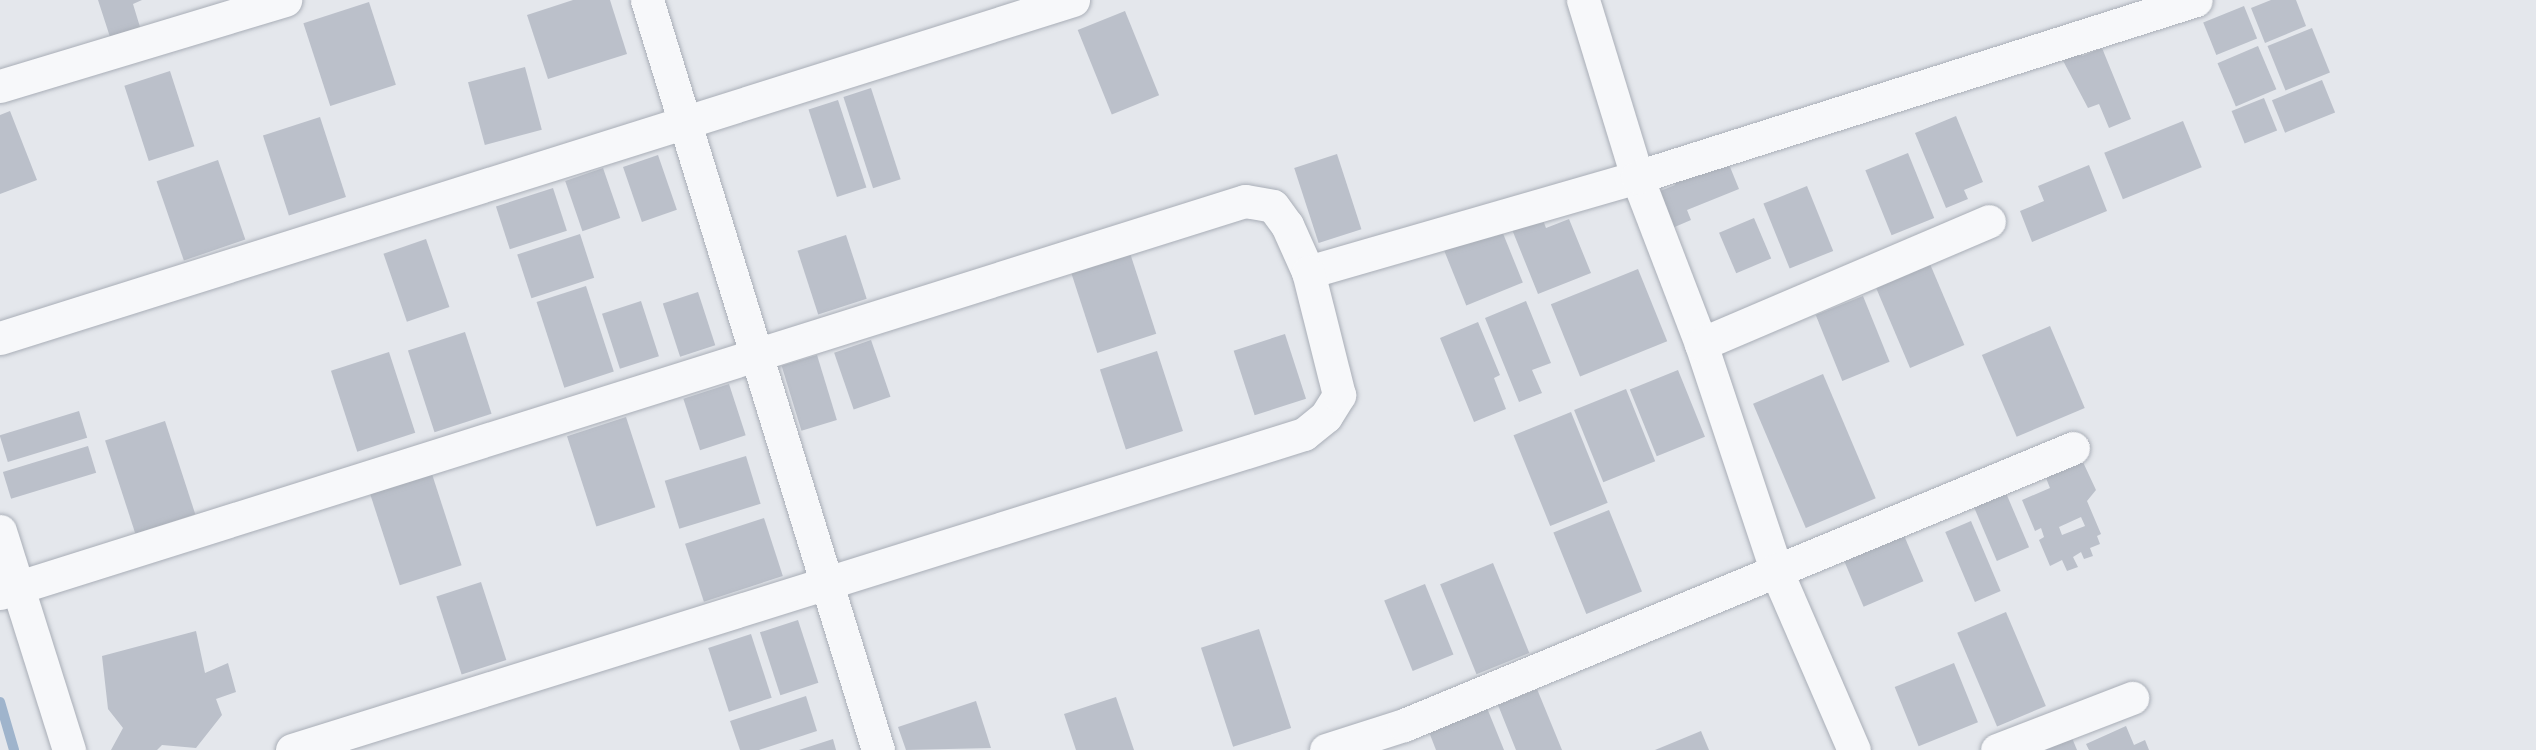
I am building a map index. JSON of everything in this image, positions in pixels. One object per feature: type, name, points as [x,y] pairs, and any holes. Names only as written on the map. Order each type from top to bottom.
[{"type":"street","points":[[0,86],[285,0]]},
{"type":"street","points":[[647,0],[878,750]]},
{"type":"street","points":[[0,338],[684,120],[1073,0]]},
{"type":"street","points":[[1583,0],[1637,177],[1701,344],[1776,570],[1854,750]]},
{"type":"street","points":[[1308,272],[1637,177],[2196,0]]},
{"type":"street","points":[[8,591],[756,353],[1245,201],[1273,206],[1287,225],[1308,272],[1339,395],[1326,416],[1304,434],[827,587],[292,750]]},
{"type":"street","points":[[1701,344],[1989,221]]},
{"type":"street","points":[[1326,750],[1404,725],[2073,448]]},
{"type":"street","points":[[0,531],[8,591],[69,750]]},
{"type":"street","points":[[1997,750],[2132,698]]},
{"type":"building","points":[[98,0],[142,0],[133,4],[140,27],[110,37]]},
{"type":"building","points":[[573,0],[610,0],[627,54],[548,79],[527,15]]},
{"type":"building","points":[[2271,0],[2296,0],[2306,26],[2265,43],[2251,8]]},
{"type":"building","points":[[369,2],[396,85],[330,106],[303,23]]},
{"type":"building","points":[[2244,6],[2257,38],[2216,55],[2203,22]]},
{"type":"building","points":[[1125,11],[1159,95],[1112,114],[1078,30]]},
{"type":"building","points":[[2312,28],[2330,73],[2285,90],[2267,46]]},
{"type":"building","points":[[2258,46],[2276,89],[2236,106],[2217,63]]},
{"type":"building","points":[[2078,48],[2082,56],[2102,48],[2131,119],[2109,128],[2099,104],[2088,108],[2060,55]]},
{"type":"building","points":[[525,67],[542,130],[485,145],[468,82]]},
{"type":"building","points":[[170,71],[194,146],[149,161],[124,86]]},
{"type":"building","points":[[2322,80],[2335,112],[2285,133],[2272,100]]},
{"type":"building","points":[[871,88],[901,179],[873,188],[843,97]]},
{"type":"building","points":[[2264,98],[2277,130],[2245,144],[2232,111]]},
{"type":"building","points":[[838,100],[866,187],[837,197],[809,110]]},
{"type":"building","points":[[10,111],[37,180],[0,194],[0,115]]},
{"type":"building","points":[[1956,116],[1983,182],[1964,190],[1968,199],[1946,208],[1915,133]]},
{"type":"building","points":[[320,117],[346,197],[289,215],[263,136]]},
{"type":"building","points":[[2183,121],[2202,167],[2123,199],[2104,153]]},
{"type":"building","points":[[1908,153],[1934,218],[1892,235],[1865,170]]},
{"type":"building","points":[[1337,154],[1361,229],[1319,243],[1294,168]]},
{"type":"building","points":[[658,155],[677,210],[642,222],[623,167]]},
{"type":"building","points":[[1726,157],[1739,189],[1687,210],[1691,220],[1663,232],[1648,196],[1675,185],[1673,179]]},
{"type":"building","points":[[218,160],[245,239],[184,261],[157,181]]},
{"type":"building","points":[[2089,165],[2107,211],[2032,242],[2020,211],[2044,201],[2038,186]]},
{"type":"building","points":[[603,168],[620,218],[582,231],[565,181]]},
{"type":"building","points":[[1807,186],[1833,251],[1790,269],[1763,204]]},
{"type":"building","points":[[553,188],[567,231],[510,249],[496,207]]},
{"type":"building","points":[[1541,215],[1546,228],[1569,219],[1591,273],[1538,294],[1511,227]]},
{"type":"building","points":[[1754,218],[1771,259],[1736,273],[1719,233]]},
{"type":"building","points":[[1500,226],[1523,283],[1466,305],[1443,249]]},
{"type":"building","points":[[580,234],[594,278],[531,298],[517,254]]},
{"type":"building","points":[[846,235],[867,299],[818,314],[797,251]]},
{"type":"building","points":[[426,239],[449,307],[407,322],[383,254]]},
{"type":"building","points":[[1130,253],[1156,334],[1097,353],[1071,272]]},
{"type":"building","points":[[1930,264],[1964,345],[1910,368],[1876,287]]},
{"type":"building","points":[[1638,269],[1667,341],[1580,377],[1551,304]]},
{"type":"building","points":[[586,286],[614,372],[564,388],[537,302]]},
{"type":"building","points":[[698,292],[715,345],[680,357],[663,303]]},
{"type":"building","points":[[1863,296],[1890,362],[1842,381],[1816,315]]},
{"type":"building","points":[[641,301],[659,356],[620,369],[602,314]]},
{"type":"building","points":[[1526,301],[1551,363],[1532,370],[1542,393],[1519,402],[1485,318]]},
{"type":"building","points":[[1478,322],[1500,375],[1494,378],[1506,409],[1474,422],[1440,338]]},
{"type":"building","points":[[2050,326],[2085,408],[2017,437],[1982,355]]},
{"type":"building","points":[[465,332],[492,414],[435,432],[408,351]]},
{"type":"building","points":[[1285,334],[1306,399],[1255,415],[1234,351]]},
{"type":"building","points":[[871,340],[891,397],[854,409],[834,353]]},
{"type":"building","points":[[1157,351],[1183,431],[1126,449],[1100,370]]},
{"type":"building","points":[[389,352],[415,433],[357,452],[331,371]]},
{"type":"building","points":[[817,355],[837,420],[801,431],[782,366]]},
{"type":"building","points":[[1678,370],[1705,437],[1657,456],[1630,389]]},
{"type":"building","points":[[1823,374],[1876,498],[1806,528],[1753,404]]},
{"type":"building","points":[[729,384],[746,435],[700,450],[683,399]]},
{"type":"building","points":[[1626,389],[1655,461],[1603,482],[1574,410]]},
{"type":"building","points":[[79,411],[87,438],[8,462],[0,435]]},
{"type":"building","points":[[1571,412],[1608,503],[1550,526],[1514,435]]},
{"type":"building","points":[[626,417],[655,507],[596,527],[567,436]]},
{"type":"building","points":[[165,421],[195,514],[135,534],[105,440]]},
{"type":"building","points":[[88,446],[96,473],[11,499],[3,472]]},
{"type":"building","points":[[746,456],[761,504],[679,529],[665,481]]},
{"type":"building","points":[[2082,460],[2096,490],[2087,501],[2101,534],[2097,536],[2100,544],[2090,548],[2093,556],[2084,559],[2081,552],[2073,557],[2078,567],[2067,571],[2062,560],[2050,566],[2039,540],[2044,537],[2041,528],[2035,531],[2022,500],[2050,488],[2046,478],[2059,472],[2053,461]],"holes":[[[2081,517],[2085,526],[2062,535],[2059,527]]]},
{"type":"building","points":[[431,471],[462,565],[400,585],[369,491]]},
{"type":"building","points":[[2006,493],[2029,547],[1997,561],[1974,507]]},
{"type":"building","points":[[1609,510],[1642,592],[1586,614],[1553,532]]},
{"type":"building","points":[[764,518],[783,576],[704,602],[685,544]]},
{"type":"building","points":[[1971,521],[2001,591],[1975,602],[1945,532]]},
{"type":"building","points":[[1900,526],[1923,581],[1864,607],[1840,551]]},
{"type":"building","points":[[1493,563],[1529,653],[1476,674],[1440,584]]},
{"type":"building","points":[[481,582],[506,660],[462,675],[436,597]]},
{"type":"building","points":[[1425,584],[1453,654],[1413,671],[1384,600]]},
{"type":"building","points":[[2006,612],[2046,706],[1997,727],[1957,633]]},
{"type":"building","points":[[798,620],[818,683],[780,695],[760,632]]},
{"type":"building","points":[[1259,629],[1291,728],[1233,747],[1201,648]]},
{"type":"building","points":[[196,631],[205,673],[228,663],[236,692],[216,699],[222,715],[196,748],[162,745],[157,750],[111,750],[123,728],[108,709],[102,656]]},
{"type":"building","points":[[751,634],[772,698],[729,712],[708,648]]},
{"type":"building","points":[[1954,663],[1978,722],[1919,746],[1895,687]]},
{"type":"building","points":[[1537,689],[1562,750],[1516,750],[1498,705]]},
{"type":"building","points":[[806,696],[817,731],[759,750],[740,750],[730,721]]},
{"type":"building","points":[[1116,697],[1134,750],[1076,750],[1064,714]]},
{"type":"building","points":[[976,701],[991,748],[906,750],[898,727]]},
{"type":"building","points":[[1487,708],[1504,750],[1436,750],[1429,732]]},
{"type":"building","points":[[2126,726],[2134,745],[2145,740],[2149,750],[2089,750],[2086,744]]},
{"type":"building","points":[[1701,731],[1709,750],[1655,750]]},
{"type":"building","points":[[2072,738],[2077,750],[2044,750]]},
{"type":"building","points":[[833,739],[836,750],[799,750]]},
{"type":"waterway","points":[[0,702],[14,750]]}]
